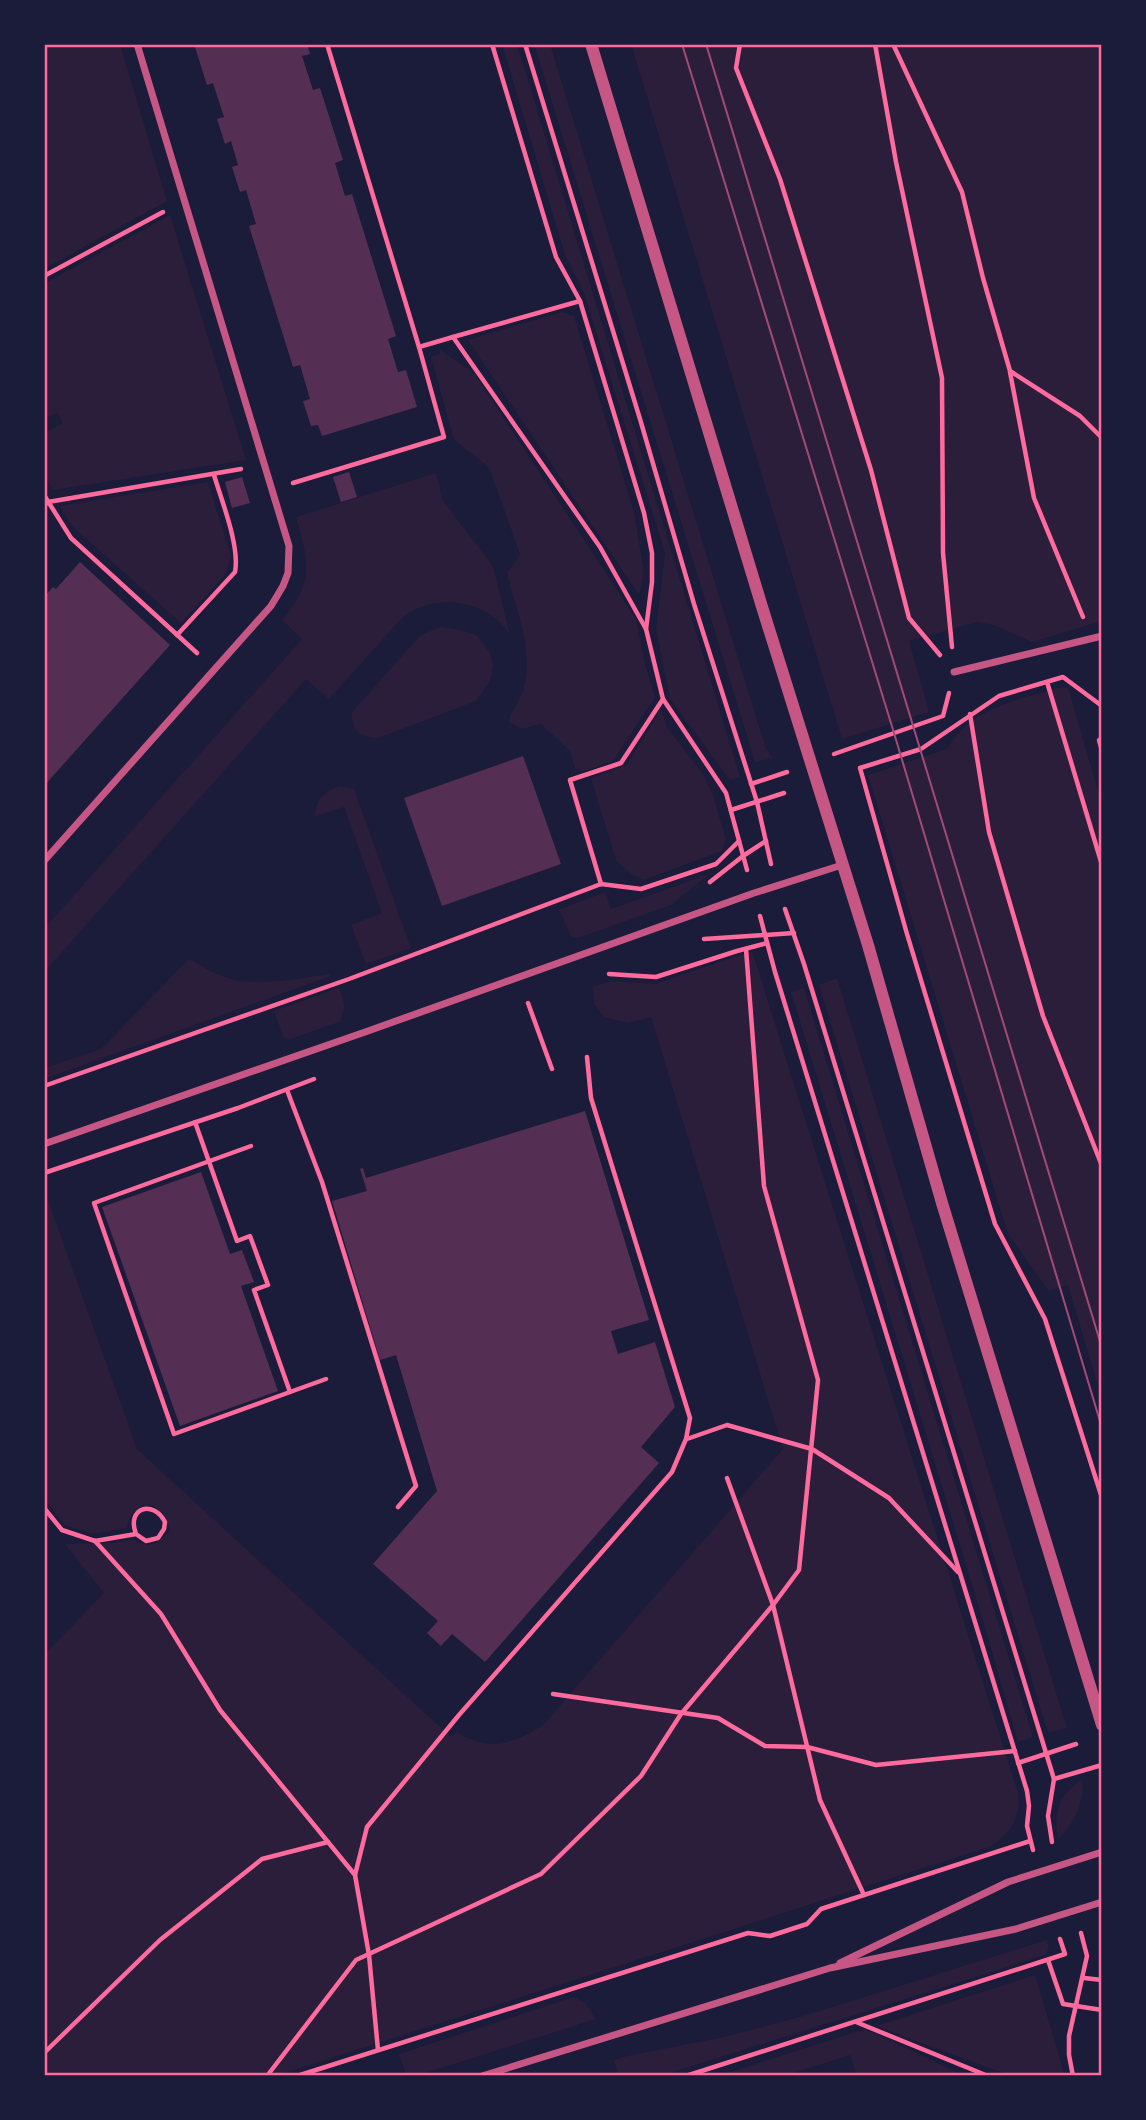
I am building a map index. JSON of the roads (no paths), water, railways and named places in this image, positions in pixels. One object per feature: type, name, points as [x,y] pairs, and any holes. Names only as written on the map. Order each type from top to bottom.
[{"type":"street","points":[[44,861],[271,607],[288,573],[289,546],[137,44]]},
{"type":"street","points":[[592,44],[1102,1725]]},
{"type":"street","points":[[954,672],[1102,636]]},
{"type":"street","points":[[44,1144],[754,893],[842,865]]},
{"type":"street","points":[[830,1968],[1008,1882],[1102,1852]]},
{"type":"street","points":[[482,2076],[830,1968],[1016,1929],[1102,1902]]},
{"type":"tram line","points":[[682,44],[894,733],[1102,1428]]},
{"type":"tram line","points":[[706,44],[1102,1348]]}]
